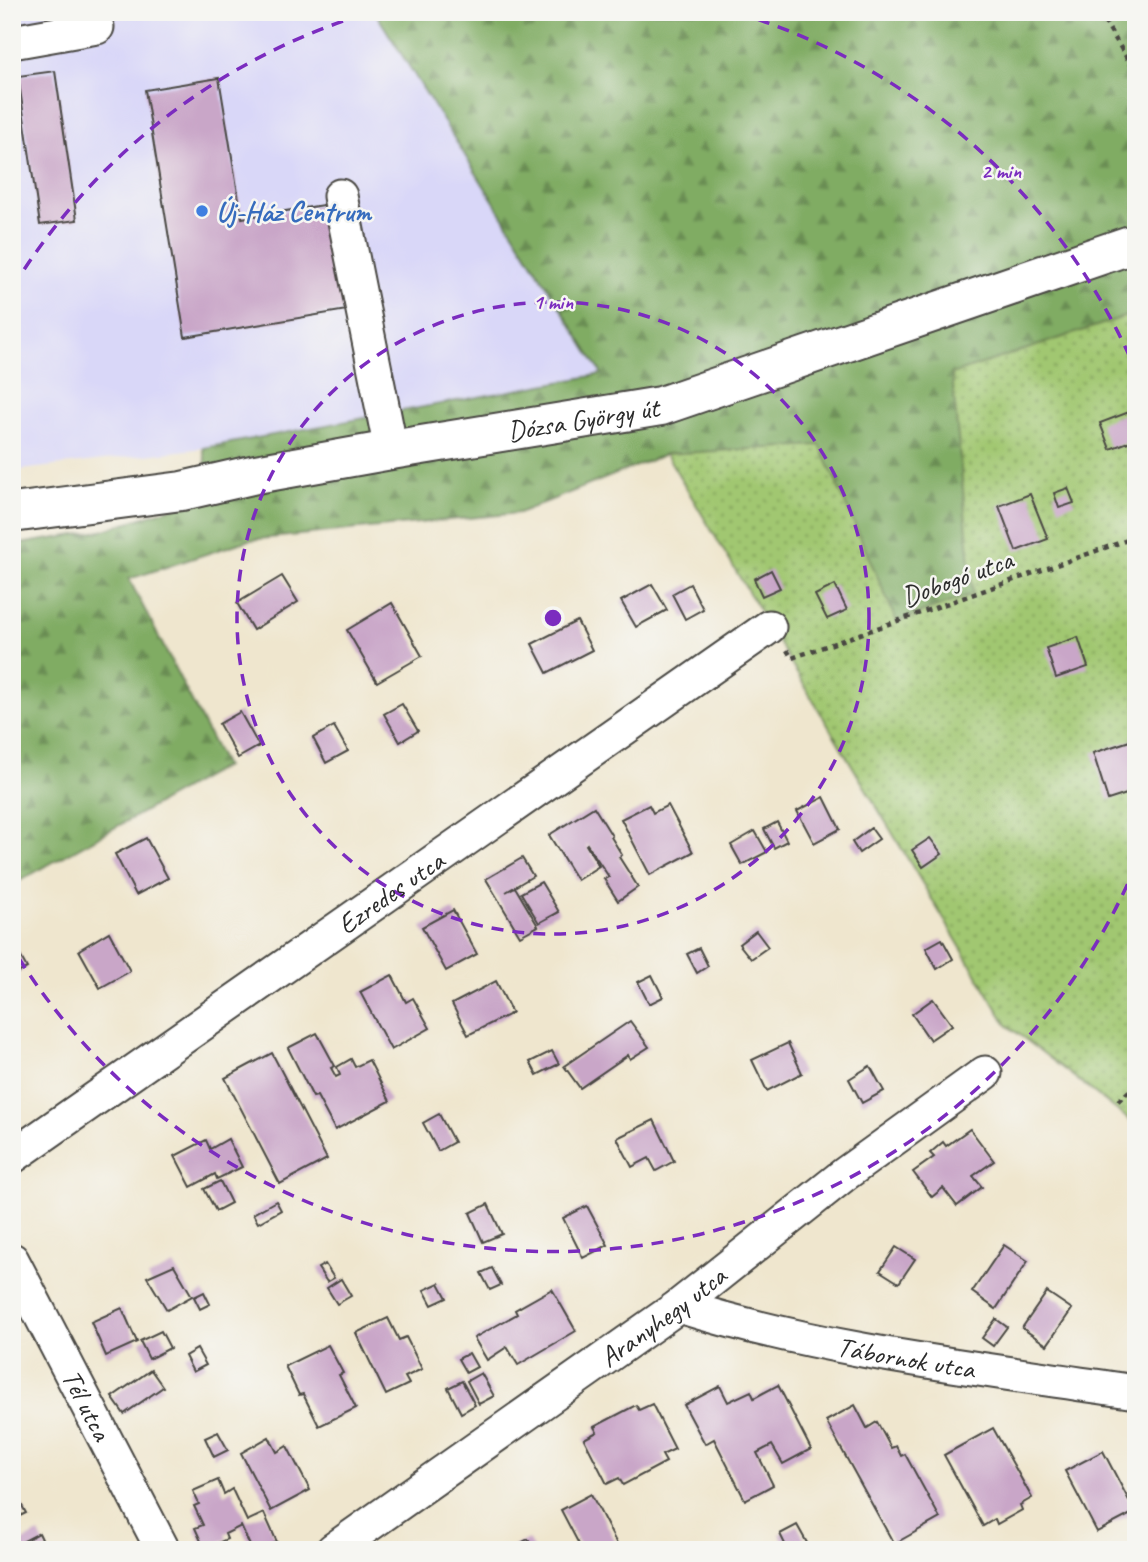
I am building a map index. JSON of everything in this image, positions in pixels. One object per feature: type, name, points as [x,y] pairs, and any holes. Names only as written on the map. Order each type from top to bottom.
[{"type":"main road","name":"Dózsa György út","points":[[12,513],[182,491],[256,474],[391,450],[661,406],[1136,243]]},
{"type":"street","points":[[12,41],[97,26]]},
{"type":"street","points":[[340,196],[391,450]]},
{"type":"street","name":"Ezredes utca","points":[[12,1157],[769,627]]},
{"type":"street","name":"Aranyhegy utca","points":[[334,1550],[679,1306],[845,1174],[985,1073]]},
{"type":"street","name":"Tél utca","points":[[12,1260],[163,1550]]},
{"type":"street","name":"Tábornok utca","points":[[679,1306],[722,1320],[872,1352],[1136,1392]]},
{"type":"path","points":[[1099,12],[1136,73]]},
{"type":"path","name":"Dobogó utca","points":[[792,657],[1136,537]]},
{"type":"path","points":[[1118,1101],[1136,1085]]},
{"type":"shaded area","points":[[12,12],[375,12],[602,374],[204,448],[12,471]]},
{"type":"green space","points":[[375,12],[1136,12],[1136,313],[952,374],[973,594],[897,622],[819,445],[666,454],[519,513],[249,540],[129,579],[225,766],[12,885],[12,545],[101,531],[212,495],[203,448],[602,374]]},
{"type":"green space","points":[[1136,313],[1136,1125],[1007,1025],[666,454],[820,445],[897,622],[973,594],[952,374]]},
{"type":"building","points":[[15,54],[18,71],[12,72],[12,55]]},
{"type":"building","points":[[55,71],[77,220],[40,225],[18,76]]},
{"type":"building","name":"Új-Ház Centrum","points":[[219,78],[242,218],[330,204],[347,310],[185,337],[145,90]]},
{"type":"building","points":[[1129,412],[1136,439],[1110,449],[1100,423]]},
{"type":"building","points":[[1068,488],[1074,503],[1059,508],[1054,493]]},
{"type":"building","points":[[1030,494],[1048,539],[1016,551],[999,506]]},
{"type":"building","points":[[771,570],[780,588],[762,596],[754,579]]},
{"type":"building","points":[[282,576],[298,602],[253,630],[237,603]]},
{"type":"building","points":[[652,584],[667,610],[636,627],[621,601]]},
{"type":"building","points":[[690,584],[703,609],[685,619],[672,594]]},
{"type":"building","points":[[835,585],[847,610],[827,619],[815,595]]},
{"type":"building","points":[[392,603],[422,656],[377,682],[347,630]]},
{"type":"building","points":[[577,621],[592,650],[547,673],[532,644]]},
{"type":"building","points":[[1078,637],[1088,667],[1056,678],[1046,648]]},
{"type":"building","points":[[402,704],[418,731],[400,742],[384,714]]},
{"type":"building","points":[[240,712],[259,746],[238,758],[219,724]]},
{"type":"building","points":[[334,726],[348,751],[326,763],[313,738]]},
{"type":"building","points":[[1136,739],[1136,791],[1108,800],[1093,753]]},
{"type":"building","points":[[824,797],[840,829],[814,843],[797,811]]},
{"type":"building","points":[[649,805],[653,813],[668,805],[693,852],[650,875],[621,819]]},
{"type":"building","points":[[594,807],[622,855],[619,857],[638,887],[618,901],[604,879],[609,877],[587,844],[599,866],[577,880],[549,835]]},
{"type":"building","points":[[777,822],[787,841],[774,848],[764,829]]},
{"type":"building","points":[[871,828],[879,839],[859,853],[852,842]]},
{"type":"building","points":[[755,831],[767,852],[742,865],[731,845]]},
{"type":"building","points":[[146,838],[168,878],[136,895],[115,854]]},
{"type":"building","points":[[930,838],[942,854],[923,867],[912,850]]},
{"type":"building","points":[[522,858],[533,876],[506,892],[515,887],[538,926],[520,936],[486,879]]},
{"type":"building","points":[[541,882],[559,912],[539,923],[521,893]]},
{"type":"building","points":[[453,910],[477,954],[446,971],[422,927]]},
{"type":"building","points":[[756,931],[768,947],[751,959],[739,944]]},
{"type":"building","points":[[109,932],[130,971],[100,988],[79,950]]},
{"type":"building","points":[[942,939],[953,959],[937,969],[926,948]]},
{"type":"building","points":[[12,941],[27,968],[12,976]]},
{"type":"building","points":[[699,948],[708,966],[697,973],[687,954]]},
{"type":"building","points":[[392,975],[406,1002],[413,998],[430,1028],[391,1050],[360,992]]},
{"type":"building","points":[[652,975],[663,997],[649,1004],[638,982]]},
{"type":"building","points":[[496,981],[512,1013],[468,1035],[452,1004]]},
{"type":"building","points":[[933,999],[952,1025],[930,1040],[912,1014]]},
{"type":"building","points":[[630,1021],[649,1047],[630,1059],[628,1055],[580,1088],[564,1066]]},
{"type":"building","points":[[317,1033],[335,1066],[331,1068],[336,1077],[340,1075],[337,1067],[351,1059],[355,1067],[369,1060],[390,1101],[335,1130],[317,1096],[313,1097],[288,1048]]},
{"type":"building","points":[[788,1043],[802,1073],[767,1091],[752,1060]]},
{"type":"building","points":[[552,1051],[559,1064],[537,1075],[530,1062]]},
{"type":"building","points":[[272,1053],[327,1159],[280,1184],[225,1078]]},
{"type":"building","points":[[870,1066],[884,1091],[862,1103],[849,1079]]},
{"type":"building","points":[[439,1114],[454,1142],[438,1151],[423,1123]]},
{"type":"building","points":[[654,1120],[674,1161],[656,1171],[649,1158],[632,1167],[617,1138]]},
{"type":"building","points":[[970,1129],[994,1161],[973,1176],[982,1187],[957,1206],[943,1188],[932,1197],[913,1172],[934,1157],[930,1153],[943,1142],[946,1146]]},
{"type":"building","points":[[228,1139],[242,1167],[217,1179],[215,1174],[191,1187],[175,1156],[206,1140],[210,1149]]},
{"type":"building","points":[[220,1181],[231,1203],[216,1211],[204,1189]]},
{"type":"building","points":[[276,1201],[281,1210],[258,1223],[253,1214]]},
{"type":"building","points":[[488,1204],[502,1234],[483,1242],[470,1213]]},
{"type":"building","points":[[587,1206],[608,1245],[583,1258],[563,1218]]},
{"type":"building","points":[[1004,1245],[1028,1261],[996,1309],[972,1292]]},
{"type":"building","points":[[896,1247],[915,1259],[899,1283],[880,1271]]},
{"type":"building","points":[[325,1264],[334,1278],[327,1282],[318,1268]]},
{"type":"building","points":[[174,1265],[192,1296],[167,1310],[147,1277]]},
{"type":"building","points":[[492,1268],[501,1285],[490,1290],[481,1273]]},
{"type":"building","points":[[341,1279],[351,1296],[337,1304],[327,1288]]},
{"type":"building","points":[[439,1283],[447,1298],[432,1305],[424,1290]]},
{"type":"building","points":[[552,1289],[576,1331],[518,1365],[507,1347],[487,1360],[474,1338],[517,1314],[515,1310]]},
{"type":"building","points":[[204,1292],[210,1304],[200,1309],[194,1297]]},
{"type":"building","points":[[1047,1292],[1072,1309],[1047,1345],[1022,1328]]},
{"type":"building","points":[[122,1308],[137,1342],[106,1356],[91,1322]]},
{"type":"building","points":[[388,1318],[399,1340],[406,1337],[422,1369],[405,1377],[409,1384],[386,1395],[356,1333]]},
{"type":"building","points":[[996,1319],[1007,1327],[993,1346],[982,1338]]},
{"type":"building","points":[[161,1331],[170,1348],[149,1359],[140,1341]]},
{"type":"building","points":[[328,1345],[343,1373],[339,1375],[356,1408],[319,1426],[303,1394],[299,1395],[285,1366]]},
{"type":"building","points":[[197,1349],[206,1365],[193,1372],[185,1356]]},
{"type":"building","points":[[469,1353],[477,1367],[466,1373],[458,1359]]},
{"type":"building","points":[[151,1370],[163,1387],[124,1414],[112,1397]]},
{"type":"building","points":[[481,1373],[494,1396],[479,1404],[467,1381]]},
{"type":"building","points":[[462,1381],[475,1405],[461,1413],[448,1388]]},
{"type":"building","points":[[778,1385],[811,1449],[783,1464],[772,1445],[757,1453],[773,1485],[745,1500],[714,1439],[705,1444],[684,1405],[720,1386],[728,1402],[751,1391],[754,1398]]},
{"type":"building","points":[[652,1404],[675,1449],[662,1455],[666,1462],[623,1485],[619,1478],[607,1484],[584,1439],[597,1432],[594,1427],[636,1405],[639,1410]]},
{"type":"building","points":[[855,1405],[867,1428],[877,1422],[891,1448],[896,1446],[901,1456],[905,1454],[940,1518],[894,1544],[826,1421]]},
{"type":"building","points":[[993,1428],[1032,1498],[1020,1505],[1022,1510],[997,1524],[995,1519],[983,1526],[944,1455]]},
{"type":"building","points":[[218,1432],[228,1450],[214,1457],[205,1438]]},
{"type":"building","points":[[269,1437],[277,1452],[287,1446],[310,1490],[271,1511],[241,1453]]},
{"type":"building","points":[[1103,1451],[1135,1512],[1097,1532],[1065,1471]]},
{"type":"building","points":[[218,1480],[224,1494],[232,1489],[247,1521],[264,1513],[277,1542],[260,1550],[252,1550],[241,1526],[225,1534],[227,1539],[218,1543],[219,1545],[205,1550],[195,1528],[203,1525],[194,1506],[199,1504],[193,1491]]},
{"type":"building","points":[[12,1487],[26,1513],[12,1520]]},
{"type":"building","points":[[591,1494],[620,1550],[582,1550],[561,1510]]},
{"type":"building","points":[[797,1525],[811,1550],[775,1550],[785,1544],[780,1534]]},
{"type":"building","points":[[39,1533],[47,1550],[12,1550],[12,1547]]},
{"type":"building","points":[[528,1539],[534,1550],[508,1550]]},
{"type":"place","name":"Új-Ház Centrum","points":[[202,211]]}]
